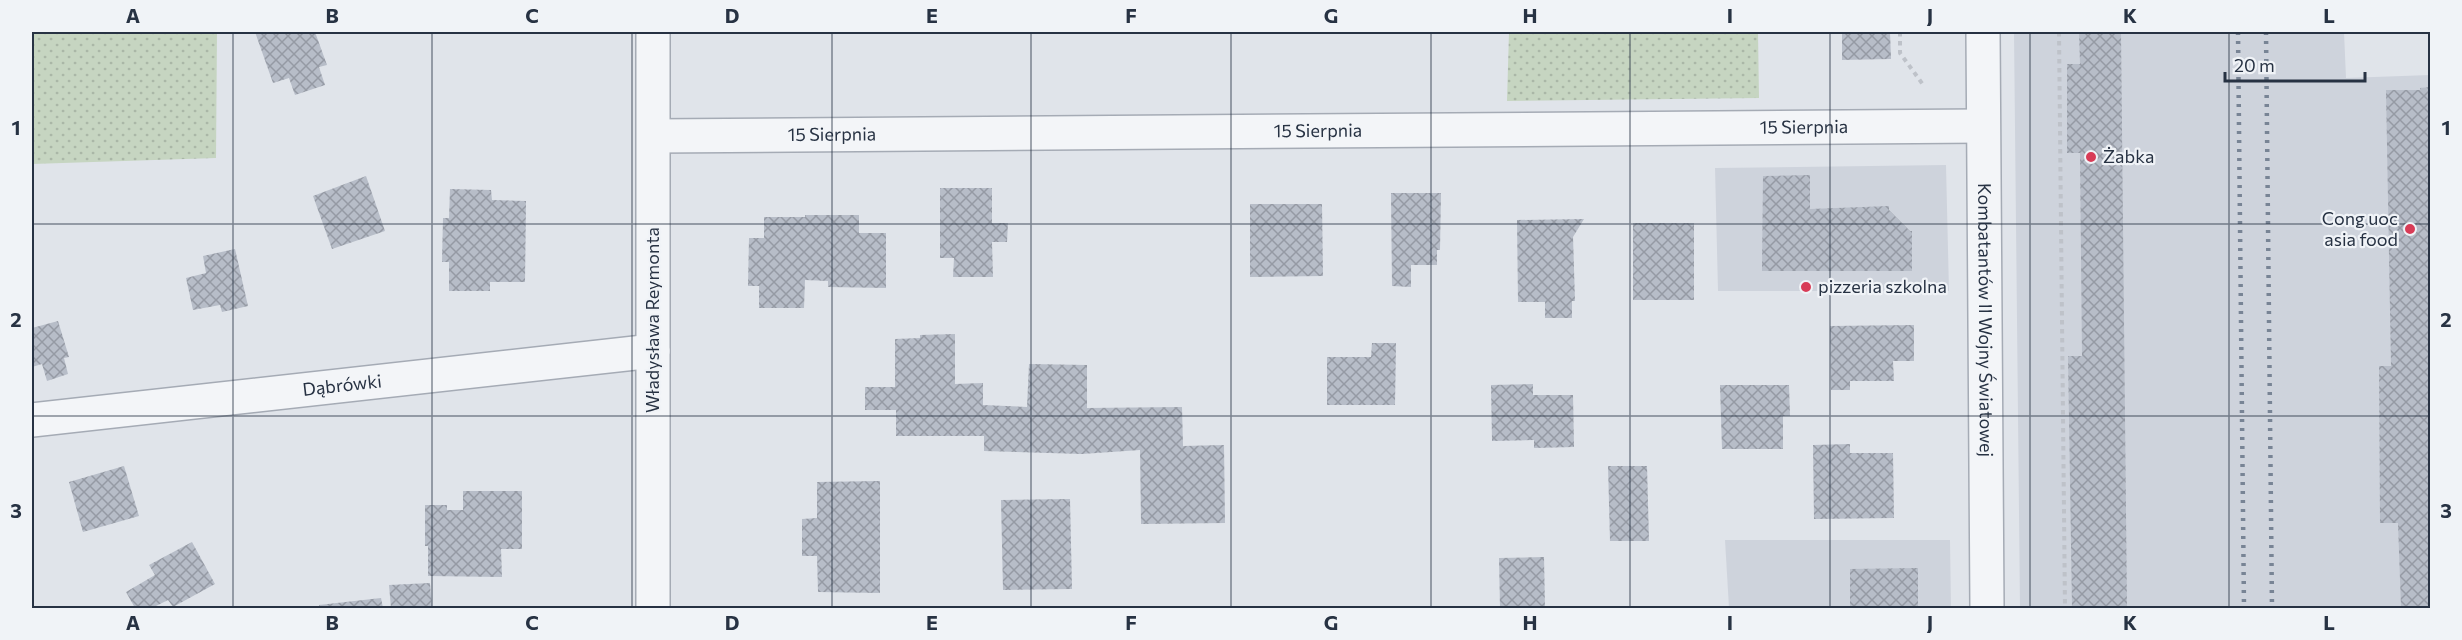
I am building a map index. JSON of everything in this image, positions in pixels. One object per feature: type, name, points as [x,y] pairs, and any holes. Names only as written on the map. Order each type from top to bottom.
[{"type":"street","name":"Władysława Reymonta","points":[[653,32],[653,609]]},
{"type":"street","name":"Kombatantów II Wojny Światowej","points":[[1983,32],[1987,609]]},
{"type":"street","name":"15 Sierpnia","points":[[654,136],[1983,126]]},
{"type":"street","name":"Dąbrówki","points":[[32,420],[653,351]]},
{"type":"path","points":[[2059,32],[2065,609]]},
{"type":"shaded area","points":[[2014,32],[2344,32],[2346,78],[2430,75],[2430,608],[2020,608]]},
{"type":"shaded area","points":[[1946,165],[1949,291],[1718,291],[1715,168]]},
{"type":"shaded area","points":[[1725,540],[1950,540],[1951,608],[1729,608]]},
{"type":"green space","points":[[32,32],[217,32],[216,158],[32,164]]},
{"type":"green space","points":[[1509,32],[1758,32],[1759,98],[1507,101]]},
{"type":"building","points":[[255,32],[315,32],[327,65],[319,67],[325,85],[295,95],[289,78],[273,83]]},
{"type":"building","points":[[1842,32],[1890,32],[1891,59],[1842,60]]},
{"type":"building","points":[[2079,32],[2121,32],[2127,608],[2072,608],[2068,356],[2082,356],[2080,153],[2067,153],[2067,64],[2080,64]]},
{"type":"building","points":[[2430,87],[2430,608],[2401,608],[2398,523],[2380,523],[2379,366],[2391,366],[2386,90],[2420,90],[2420,88]]},
{"type":"building","points":[[1810,175],[1810,209],[1889,206],[1889,210],[1912,231],[1912,271],[1762,271],[1763,176]]},
{"type":"building","points":[[366,176],[385,231],[332,249],[313,196]]},
{"type":"building","points":[[940,188],[992,188],[992,223],[1008,223],[1007,242],[992,242],[993,277],[953,277],[954,258],[940,258]]},
{"type":"building","points":[[450,189],[491,190],[492,200],[526,201],[525,282],[490,282],[490,291],[449,291],[449,262],[442,262],[443,218],[449,218]]},
{"type":"building","points":[[1391,193],[1441,193],[1440,250],[1437,250],[1437,265],[1411,265],[1411,287],[1392,286]]},
{"type":"building","points":[[1250,204],[1322,204],[1323,276],[1250,277]]},
{"type":"building","points":[[805,215],[859,215],[859,233],[886,233],[886,288],[828,287],[828,281],[805,280],[804,308],[759,308],[759,286],[748,286],[749,238],[764,238],[764,217],[805,217]]},
{"type":"building","points":[[1584,219],[1573,237],[1575,301],[1572,301],[1572,318],[1545,318],[1545,302],[1518,302],[1517,220]]},
{"type":"building","points":[[1633,223],[1694,223],[1694,300],[1633,300]]},
{"type":"building","points":[[235,249],[248,306],[222,312],[220,305],[193,310],[186,278],[206,273],[203,256]]},
{"type":"building","points":[[58,321],[69,357],[64,358],[68,374],[47,381],[42,364],[32,367],[32,328]]},
{"type":"building","points":[[1914,325],[1914,361],[1893,361],[1894,381],[1850,381],[1850,390],[1831,390],[1830,326]]},
{"type":"building","points":[[955,334],[955,384],[983,383],[983,405],[1027,407],[1029,364],[1087,365],[1087,408],[1182,407],[1183,446],[1224,445],[1225,523],[1141,524],[1140,450],[1082,454],[984,451],[984,436],[896,436],[896,410],[865,410],[865,387],[895,387],[895,339],[920,338],[920,335]]},
{"type":"building","points":[[1372,343],[1396,343],[1395,405],[1327,405],[1327,357],[1371,357]]},
{"type":"building","points":[[1533,384],[1533,395],[1573,395],[1574,447],[1534,448],[1534,440],[1492,441],[1491,385]]},
{"type":"building","points":[[1720,385],[1789,385],[1790,416],[1783,416],[1783,449],[1722,449]]},
{"type":"building","points":[[1850,444],[1850,453],[1893,453],[1894,518],[1814,519],[1813,445]]},
{"type":"building","points":[[124,466],[139,516],[83,532],[69,482]]},
{"type":"building","points":[[1608,466],[1647,466],[1649,541],[1610,541]]},
{"type":"building","points":[[880,481],[880,593],[818,592],[817,556],[802,556],[802,519],[817,518],[817,482]]},
{"type":"building","points":[[463,491],[522,491],[522,549],[501,549],[502,577],[428,576],[425,505],[447,505],[447,510],[463,510]]},
{"type":"building","points":[[1070,499],[1072,589],[1003,590],[1001,500]]},
{"type":"building","points":[[192,542],[215,584],[173,607],[168,600],[152,608],[135,608],[126,592],[155,575],[149,565]]},
{"type":"building","points":[[1544,557],[1545,608],[1500,608],[1499,558]]},
{"type":"building","points":[[1918,568],[1918,608],[1850,608],[1850,569]]},
{"type":"building","points":[[430,583],[432,608],[391,608],[389,585]]},
{"type":"building","points":[[381,598],[383,608],[319,608],[319,605]]},
{"type":"railway","points":[[2238,32],[2244,608]]},
{"type":"railway","points":[[2266,32],[2272,608]]},
{"type":"place","name":"Żabka","points":[[2091,157]]},
{"type":"place","name":"Cong uoc asia food","points":[[2410,229]]},
{"type":"place","name":"pizzeria szkolna","points":[[1806,287]]}]
